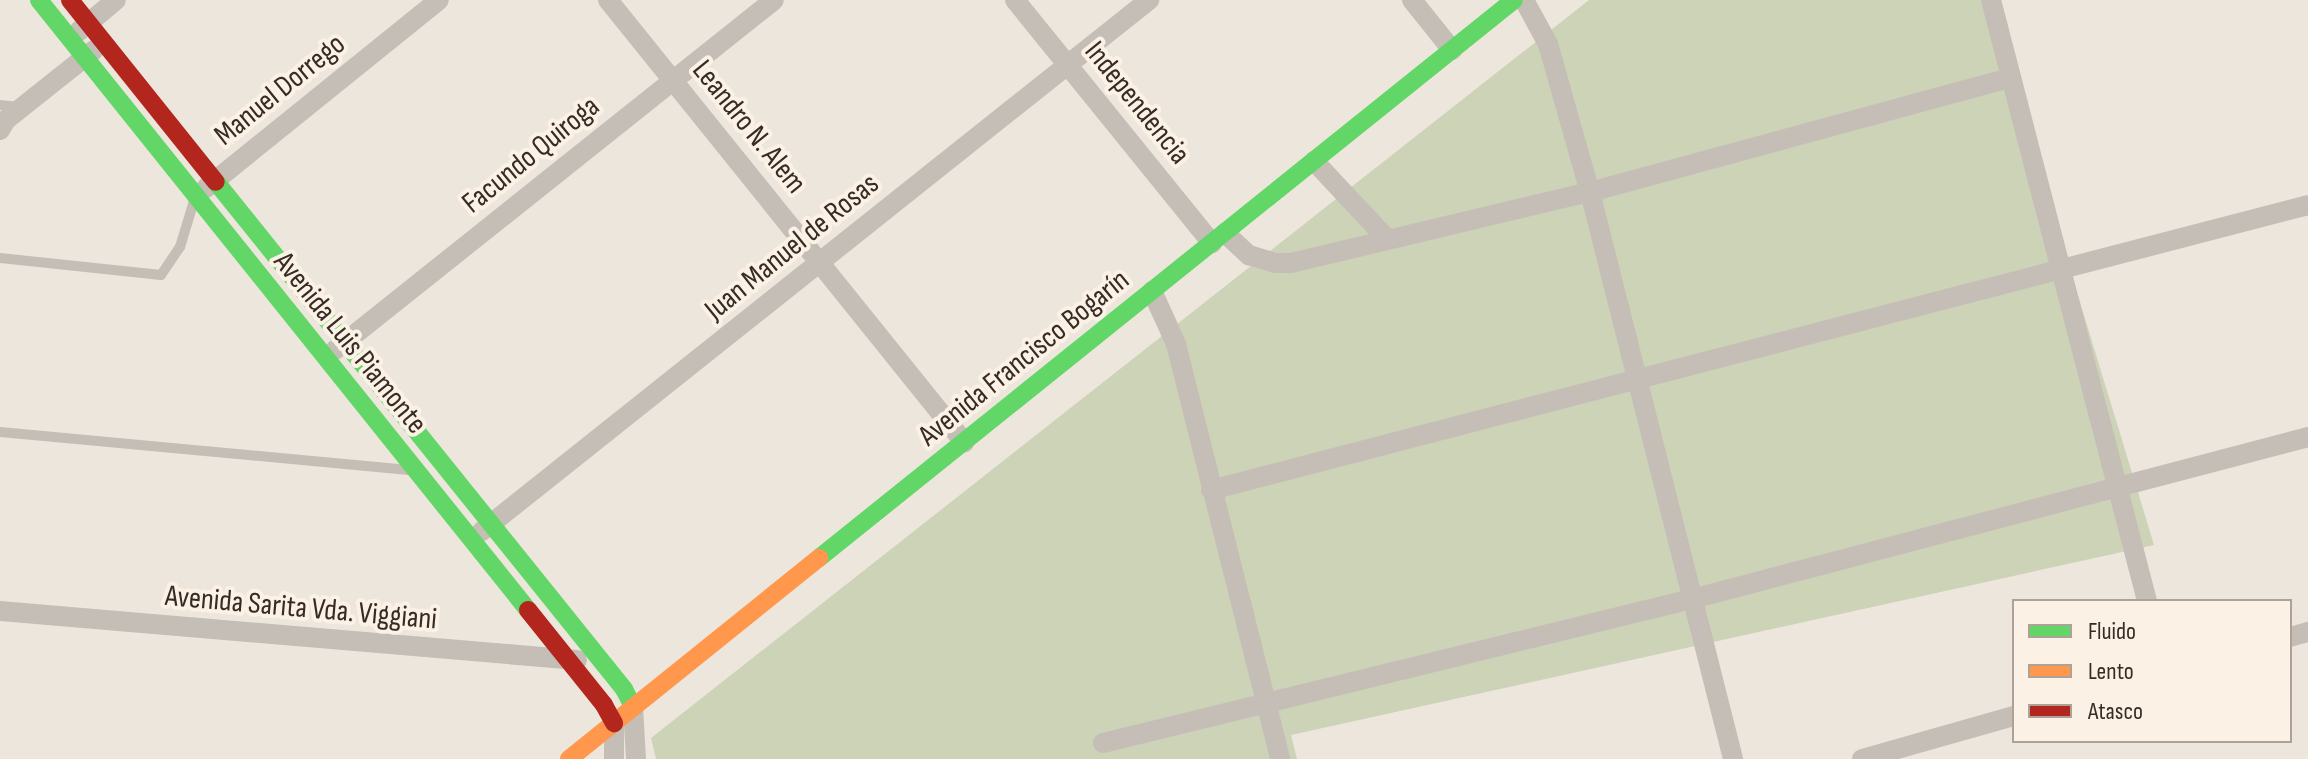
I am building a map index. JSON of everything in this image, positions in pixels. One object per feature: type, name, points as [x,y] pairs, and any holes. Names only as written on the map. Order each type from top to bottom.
[{"type":"street","name":"Avenida Luis Piamonte","points":[[39,0],[570,662],[604,705],[614,723]]},
{"type":"street","name":"Avenida Luis Piamonte","points":[[70,0],[624,689],[633,707]]},
{"type":"street","points":[[71,39],[116,0]]},
{"type":"street","name":"Manuel Dorrego","points":[[196,195],[439,0]]},
{"type":"street","name":"Leandro N. Alem","points":[[608,0],[964,442]]},
{"type":"street","name":"Facundo Quiroga","points":[[326,358],[774,0]]},
{"type":"street","name":"Independencia","points":[[1015,0],[1218,238],[1249,255],[1275,263],[1590,192],[2011,78]]},
{"type":"street","name":"Juan Manuel de Rosas","points":[[471,538],[493,525],[1149,0]]},
{"type":"street","points":[[1412,0],[1452,50]]},
{"type":"street","name":"Avenida Francisco Bogarín","points":[[569,759],[1514,0]]},
{"type":"street","points":[[1524,0],[1548,44],[1590,192],[1733,759]]},
{"type":"street","points":[[1991,0],[2146,599]]},
{"type":"street","points":[[0,130],[6,120],[104,43]]},
{"type":"street","points":[[1314,161],[1387,239]]},
{"type":"street","points":[[1211,490],[2308,205]]},
{"type":"street","points":[[1152,291],[1176,344],[1280,759]]},
{"type":"street","points":[[1103,743],[1692,599],[2308,437]]},
{"type":"street","name":"Avenida Sarita Vda. Viggiani","points":[[0,611],[570,662],[596,655]]},
{"type":"street","points":[[633,707],[636,759]]},
{"type":"street","points":[[1862,759],[2012,717]]},
{"type":"street","points":[[614,723],[614,759]]},
{"type":"lane","points":[[0,105],[22,107]]},
{"type":"lane","points":[[0,258],[161,275],[180,247],[196,195]]},
{"type":"lane","points":[[0,432],[417,471]]},
{"type":"green space","points":[[1589,0],[1988,0],[2154,545],[1291,735],[1297,759],[656,759],[651,738]]},
{"type":"traffic: fast","points":[[39,0],[528,610]]},
{"type":"traffic: fast","points":[[819,558],[1514,0]]},
{"type":"traffic: fast","points":[[216,182],[624,689],[633,707]]},
{"type":"traffic: slow","points":[[569,759],[819,558]]},
{"type":"traffic: jam","points":[[70,0],[216,182]]},
{"type":"traffic: jam","points":[[528,610],[604,705],[614,723]]}]
